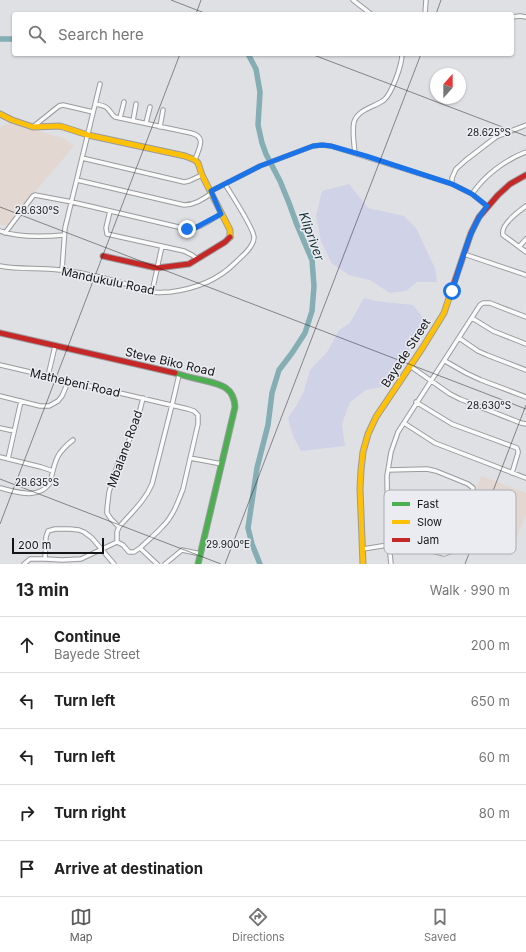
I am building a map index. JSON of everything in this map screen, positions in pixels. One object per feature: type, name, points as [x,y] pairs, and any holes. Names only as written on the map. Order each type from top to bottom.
[{"type":"street","points":[[353,0],[368,12]]},
{"type":"street","points":[[425,12],[426,0]]},
{"type":"street","points":[[514,17],[526,17]]},
{"type":"street","points":[[355,153],[354,122],[363,111],[379,104],[387,97],[400,66],[402,56]]},
{"type":"street","points":[[62,270],[64,235],[100,84]]},
{"type":"street","points":[[120,118],[124,102]]},
{"type":"street","points":[[33,127],[63,104],[93,112]]},
{"type":"street","points":[[95,104],[105,107],[112,115],[120,118],[160,126],[193,134],[199,137],[200,142],[195,160]]},
{"type":"street","points":[[133,121],[136,104]]},
{"type":"street","points":[[146,124],[150,107]]},
{"type":"street","points":[[160,126],[163,110]]},
{"type":"street","points":[[0,114],[33,127],[56,126],[88,135],[185,156],[195,160],[200,167],[202,175],[230,230],[230,237],[225,242],[189,264],[157,268],[103,256]]},
{"type":"street","points":[[452,184],[452,178],[456,169],[466,160],[496,137],[526,124]]},
{"type":"street","points":[[77,180],[184,205],[190,205],[197,203],[211,192],[260,166],[313,146],[322,145],[355,153],[452,184],[472,194],[487,206]]},
{"type":"street","points":[[472,194],[479,183],[508,160],[526,152]]},
{"type":"street","points":[[82,158],[184,182],[202,175]]},
{"type":"street","name":"Bayede Street","points":[[363,562],[360,487],[361,464],[371,426],[444,312],[471,233],[476,223],[487,206],[498,195],[510,184],[526,175]]},
{"type":"street","name":"Mandukulu Road","points":[[0,266],[62,270],[125,284],[152,292],[186,290],[197,287],[227,271],[244,255],[253,243],[253,233],[225,184]]},
{"type":"street","points":[[5,232],[34,195],[72,202],[190,230],[221,214]]},
{"type":"street","points":[[526,206],[510,220],[502,233],[526,252]]},
{"type":"street","points":[[110,211],[106,228],[107,234],[184,251],[197,259]]},
{"type":"street","points":[[0,231],[29,236],[64,235]]},
{"type":"street","points":[[519,247],[526,239]]},
{"type":"street","points":[[152,292],[162,246]]},
{"type":"street","points":[[464,254],[526,275]]},
{"type":"street","points":[[388,490],[387,476],[391,452],[398,432],[480,305],[486,302],[495,304],[526,317]]},
{"type":"street","points":[[472,318],[493,331],[526,344]]},
{"type":"street","name":"Steve Biko Road","points":[[0,333],[220,384],[228,389],[232,394],[235,407],[198,564]]},
{"type":"street","points":[[459,338],[478,351],[526,370]]},
{"type":"street","points":[[48,376],[55,346]]},
{"type":"street","points":[[445,360],[481,380],[526,397]]},
{"type":"street","name":"Mathebeni Road","points":[[0,365],[192,410],[198,416],[198,424],[190,458]]},
{"type":"street","points":[[410,366],[450,394],[526,424]]},
{"type":"street","points":[[117,542],[117,532],[119,527],[144,499],[152,484],[179,374]]},
{"type":"street","points":[[0,396],[21,402],[49,406],[54,404],[62,396],[68,382]]},
{"type":"street","name":"Mbalane Road","points":[[119,527],[107,513],[109,492],[118,463],[136,426],[143,398]]},
{"type":"street","points":[[8,459],[21,402]]},
{"type":"street","points":[[416,402],[452,424],[516,448],[518,453],[512,473]]},
{"type":"street","points":[[404,423],[435,443],[526,478]]},
{"type":"street","points":[[0,428],[14,431]]},
{"type":"street","points":[[0,488],[22,494],[37,493],[43,490],[49,485],[58,454],[73,440]]},
{"type":"street","points":[[0,457],[53,471]]},
{"type":"street","points":[[117,542],[123,545],[129,552],[134,552],[164,525],[180,497],[190,458],[222,464]]},
{"type":"street","points":[[388,470],[432,470],[468,484],[473,488],[473,490]]},
{"type":"street","points":[[45,559],[48,531],[70,529],[79,530],[88,535],[114,564]]},
{"type":"street","points":[[24,564],[30,559],[81,559],[117,542]]},
{"type":"street","points":[[363,551],[384,546]]},
{"type":"street","points":[[140,548],[157,564]]},
{"type":"street","points":[[165,564],[182,550],[201,554]]},
{"type":"street","points":[[390,554],[391,564]]},
{"type":"shaded area","points":[[11,123],[63,138],[74,146],[7,225],[0,225],[0,127]]},
{"type":"shaded area","points":[[349,184],[368,208],[404,216],[416,228],[435,268],[437,282],[417,282],[406,291],[390,293],[370,280],[349,275],[332,264],[321,241],[316,216],[322,191]]},
{"type":"shaded area","points":[[364,298],[376,301],[413,305],[426,321],[418,340],[408,354],[402,357],[381,387],[366,390],[350,402],[342,424],[345,446],[301,451],[293,436],[288,418],[304,391],[310,370],[327,352],[339,330],[350,323]]},
{"type":"shaded area","points":[[481,476],[526,493],[526,514],[516,539],[516,490],[476,490]]},
{"type":"waterway","name":"Klipriver","points":[[0,39],[12,39]]},
{"type":"waterway","name":"Klipriver","points":[[249,56],[256,69],[260,92],[258,125],[262,143],[280,181],[312,260],[314,286],[312,311],[305,333],[279,370],[272,393],[268,425],[257,468],[248,528],[252,544],[260,564]]},
{"type":"traffic: fast","points":[[175,373],[224,387],[232,394],[235,407],[198,564]]},
{"type":"traffic: slow","points":[[0,114],[33,127],[60,126],[88,135],[185,156],[195,160],[198,163],[202,175],[230,230],[230,237]]},
{"type":"traffic: slow","points":[[363,564],[360,489],[363,452],[368,434],[376,417],[444,313],[451,292]]},
{"type":"traffic: jam","points":[[451,292],[471,233],[479,217],[498,195],[510,184],[526,175]]},
{"type":"traffic: jam","points":[[103,256],[157,268],[189,264],[225,242],[230,237]]},
{"type":"traffic: jam","points":[[0,333],[175,373]]},
{"type":"route","points":[[187,229],[190,230],[198,227],[221,214],[211,191],[260,166],[313,146],[331,146],[452,184],[472,194],[487,206],[479,217],[471,233],[452,291]]}]
